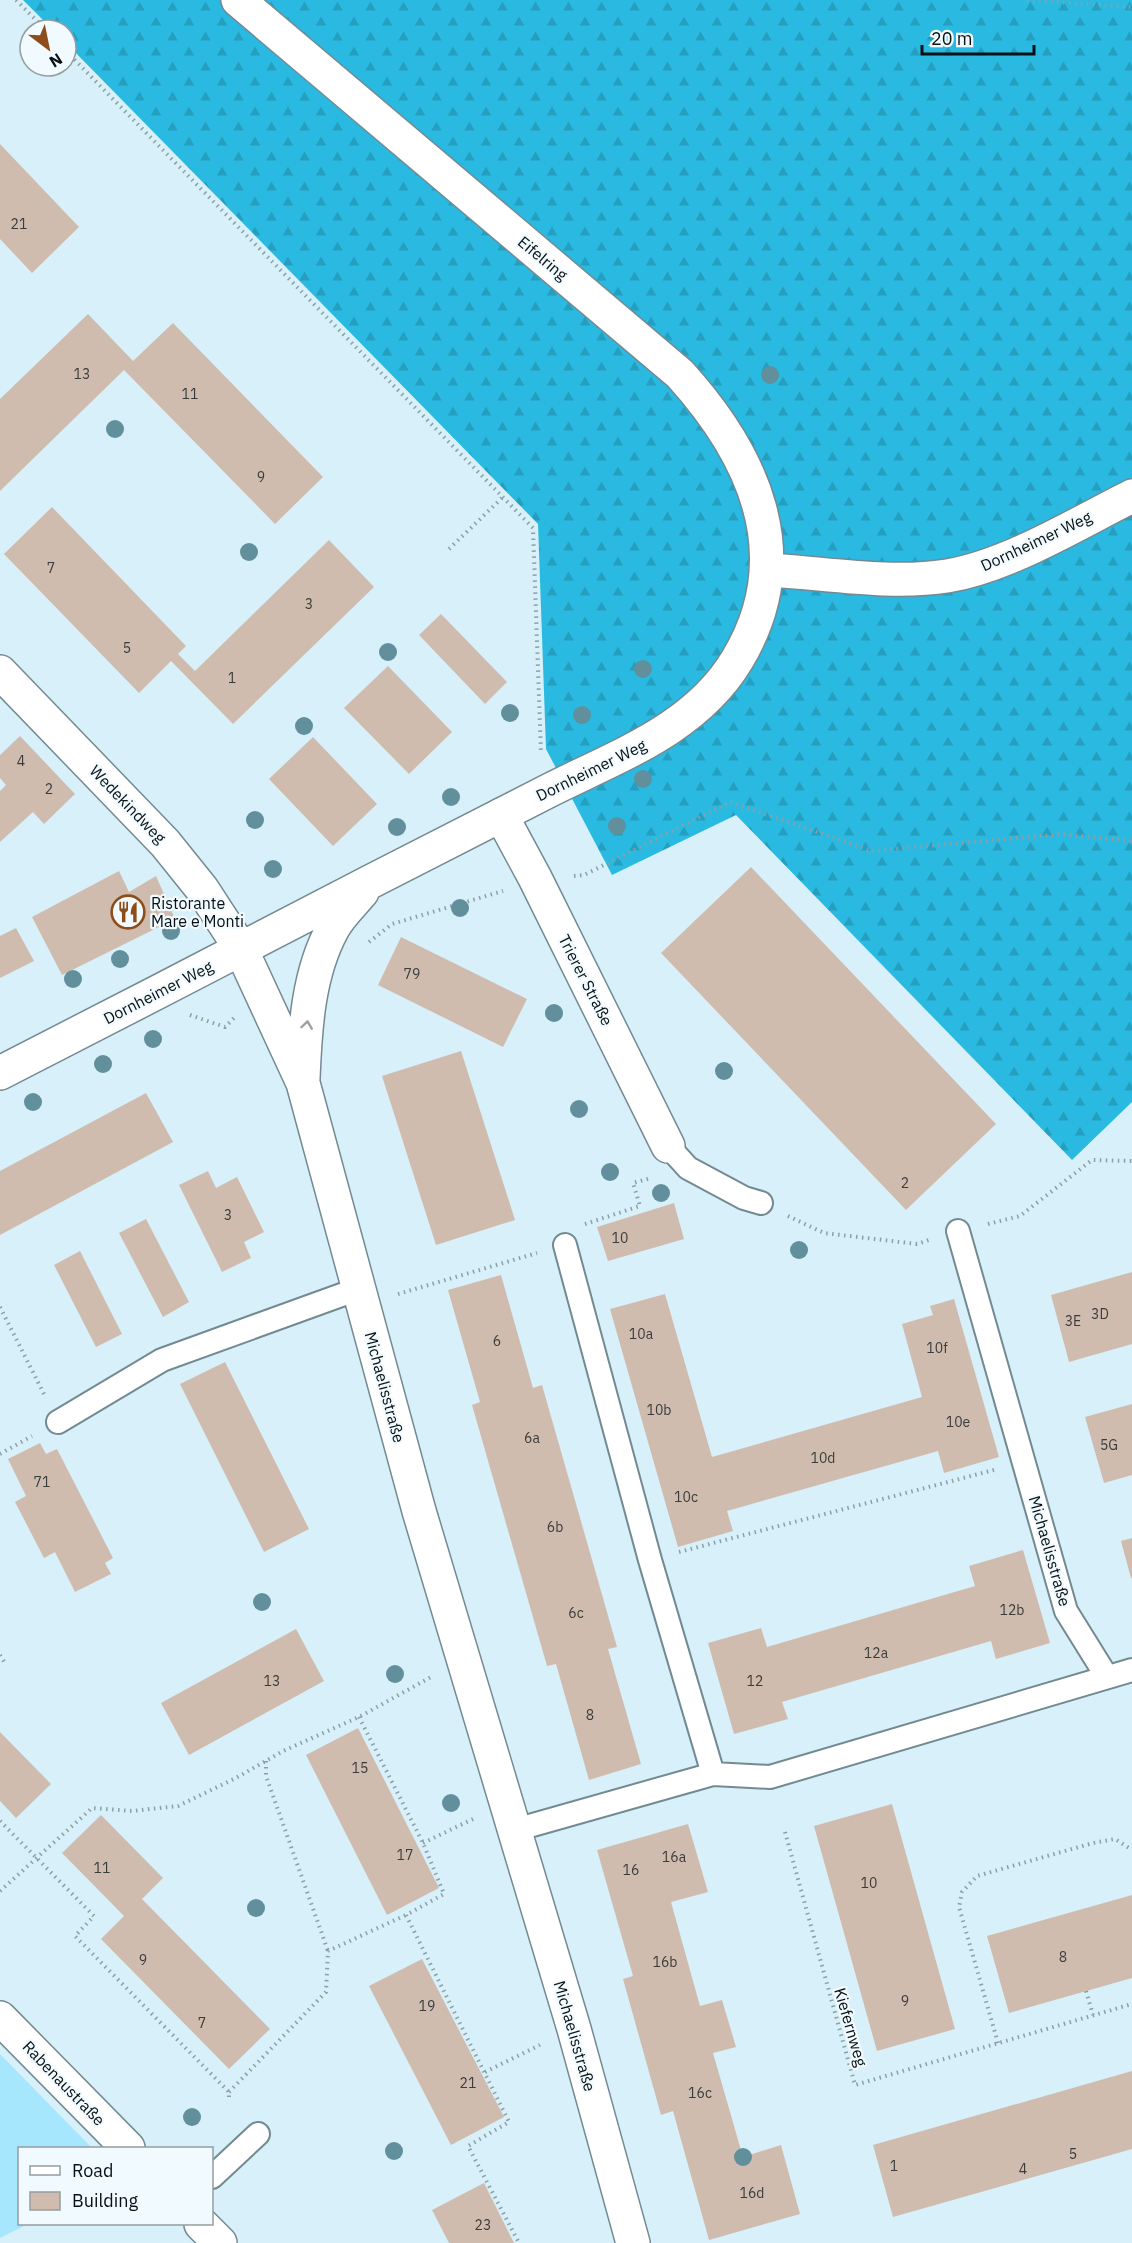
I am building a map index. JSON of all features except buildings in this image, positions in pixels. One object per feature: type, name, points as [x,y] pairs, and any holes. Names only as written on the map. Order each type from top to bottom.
[{"type":"street","name":"Eifelring","points":[[238,0],[680,374],[716,417],[744,465],[756,495],[763,523],[768,570]]},
{"type":"street","name":"Dornheimer Weg","points":[[0,1073],[369,882],[646,744],[693,710],[716,687],[735,663],[749,639],[758,614],[768,570],[896,579],[947,576],[1004,559],[1132,496]]},
{"type":"street","name":"Wedekindweg","points":[[0,672],[165,843],[202,889],[241,949]]},
{"type":"street","name":"Trierer Straße","points":[[501,815],[535,878],[668,1146]]},
{"type":"street","points":[[303,1083],[305,1040],[313,987],[321,957],[333,928],[369,882]]},
{"type":"street","name":"Michaelisstraße","points":[[241,949],[303,1083],[419,1511],[574,2029],[633,2243]]},
{"type":"street","name":"Rabenaustraße","points":[[0,2018],[127,2147]]},
{"type":"street","points":[[203,2225],[220,2243]]},
{"type":"lane","points":[[668,1146],[688,1168],[744,1198],[761,1203]]},
{"type":"lane","name":"Michaelisstraße","points":[[958,1231],[1066,1611],[1107,1677]]},
{"type":"lane","points":[[565,1245],[650,1560],[713,1774]]},
{"type":"lane","points":[[58,1422],[162,1360],[360,1297]]},
{"type":"lane","points":[[511,1816],[713,1774],[770,1777],[1132,1670]]},
{"type":"lane","points":[[213,2176],[258,2134]]},
{"type":"path","points":[[16,0],[33,18]]},
{"type":"path","points":[[1028,0],[1132,7]]},
{"type":"path","points":[[78,63],[533,528],[542,764],[554,789]]},
{"type":"path","points":[[449,549],[503,497]]},
{"type":"path","points":[[364,946],[392,924],[496,894],[535,878],[584,875],[730,802],[872,850],[1062,834],[1132,841]]},
{"type":"path","points":[[188,1015],[225,1027]]},
{"type":"path","points":[[761,1203],[824,1233],[917,1244],[1020,1216],[1092,1160],[1132,1161]]},
{"type":"path","points":[[360,1297],[565,1245],[580,1226],[640,1206],[633,1183]]},
{"type":"path","points":[[0,1307],[58,1422],[0,1454]]},
{"type":"path","points":[[650,1560],[1024,1462]]},
{"type":"path","points":[[0,1655],[5,1663]]},
{"type":"path","points":[[0,1891],[92,1808],[132,1810],[178,1806],[283,1751],[359,1717],[464,1659]]},
{"type":"path","points":[[328,1951],[444,1894],[423,1843],[359,1717]]},
{"type":"path","points":[[229,2092],[326,1992],[328,1951],[266,1776],[266,1761]]},
{"type":"path","points":[[423,1843],[511,1816]]},
{"type":"path","points":[[0,1821],[94,1916],[75,1936],[229,2092],[230,2101]]},
{"type":"path","name":"Kiefernweg","points":[[785,1832],[855,2085],[1132,2004]]},
{"type":"path","points":[[998,2043],[959,1907],[962,1892],[977,1876],[1093,1843],[1115,1839],[1132,1850]]},
{"type":"path","points":[[405,1915],[509,2122],[468,2146],[519,2243]]},
{"type":"path","points":[[1086,1991],[1094,2015]]},
{"type":"path","points":[[485,2072],[574,2029]]},
{"type":"green space","points":[[23,0],[1132,0],[1132,1102],[1072,1160],[736,815],[612,875],[546,749],[538,524],[78,55],[78,18],[41,18]]},
{"type":"shaded area","points":[[0,2054],[91,2147],[18,2147],[18,2225],[26,2225],[0,2238]]},
{"type":"place","name":"Ristorante Mare e Monti","points":[[128,912]]}]
